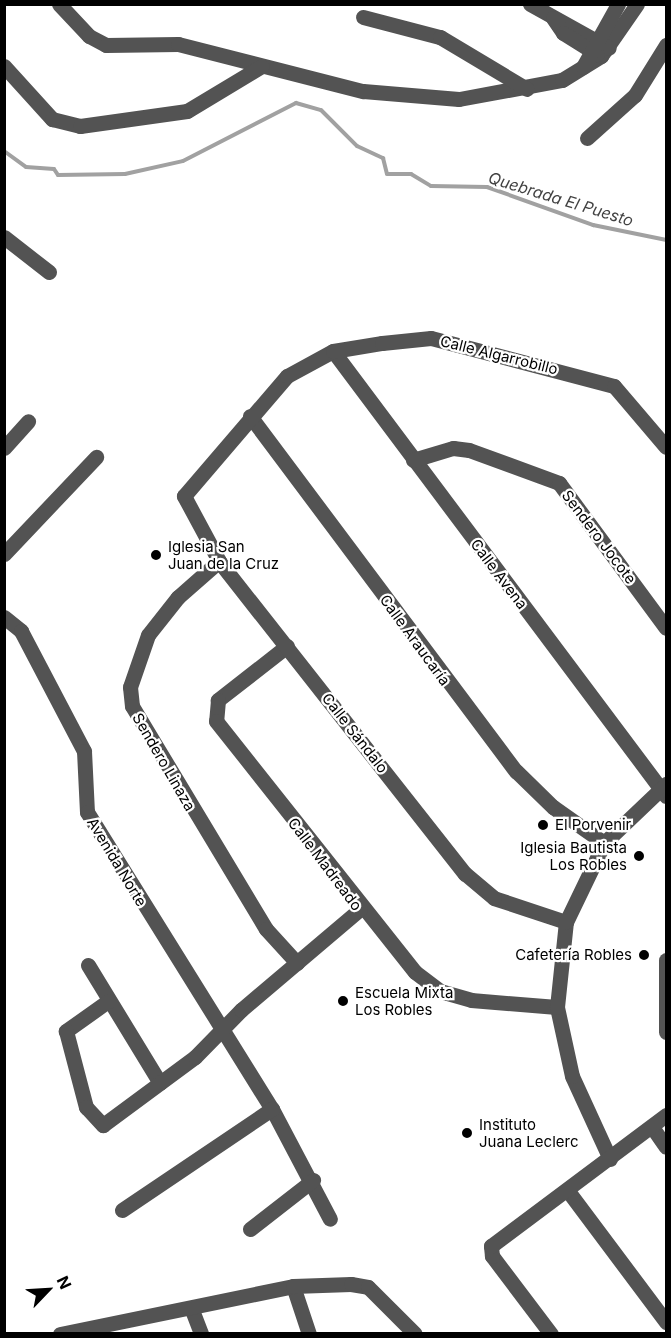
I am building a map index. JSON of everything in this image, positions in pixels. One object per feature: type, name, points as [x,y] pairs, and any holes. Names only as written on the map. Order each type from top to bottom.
[{"type":"street","points":[[59,4],[97,42],[178,44],[262,66],[411,98],[459,99],[527,89],[584,67],[637,4]]},
{"type":"street","points":[[530,4],[599,48]]},
{"type":"street","points":[[599,48],[618,4]]},
{"type":"street","points":[[363,17],[440,37],[527,89]]},
{"type":"street","points":[[587,138],[635,95],[666,45]]},
{"type":"street","points":[[4,66],[52,119],[80,126],[187,111],[262,66]]},
{"type":"street","points":[[4,237],[49,272]]},
{"type":"street","name":"Calle Algarrobillo","points":[[184,496],[250,416],[287,376],[333,351],[430,338],[589,378],[624,393],[666,447]]},
{"type":"street","name":"Calle Avena","points":[[333,351],[413,460],[664,789]]},
{"type":"street","name":"Calle Araucaría","points":[[250,416],[516,771],[553,807],[604,843]]},
{"type":"street","points":[[4,448],[28,421]]},
{"type":"street","name":"Sendero Jocote","points":[[413,460],[453,448],[469,450],[558,483],[666,628]]},
{"type":"street","points":[[4,554],[96,457]]},
{"type":"street","name":"Calle Sándalo","points":[[184,496],[219,561],[465,874],[494,898],[566,922]]},
{"type":"street","name":"Sendero Linaza","points":[[219,561],[178,597],[148,635],[130,687],[132,706],[266,929],[297,963]]},
{"type":"street","name":"Avenida Norte","points":[[4,617],[21,631],[84,751],[87,812],[222,1036],[272,1109],[313,1180],[330,1219]]},
{"type":"street","name":"Calle Madreado","points":[[287,646],[218,700],[213,713],[360,909],[415,972],[440,991],[471,1000],[557,1006]]},
{"type":"street","points":[[610,1159],[572,1076],[557,1006],[566,922],[604,843],[664,789]]},
{"type":"street","points":[[108,1001],[66,1032],[93,1118],[109,1123],[222,1036],[297,963],[360,909]]},
{"type":"street","points":[[666,960],[666,1032]]},
{"type":"street","points":[[88,965],[160,1083]]},
{"type":"street","points":[[122,1210],[272,1109]]},
{"type":"street","points":[[551,1334],[490,1251],[666,1115]]},
{"type":"street","points":[[652,1127],[666,1147]]},
{"type":"street","points":[[250,1229],[313,1180]]},
{"type":"street","points":[[568,1191],[666,1322]]},
{"type":"street","points":[[293,1286],[309,1334]]},
{"type":"street","points":[[60,1334],[192,1310],[293,1286],[368,1287],[416,1334]]},
{"type":"street","points":[[192,1310],[201,1334]]},
{"type":"waterway","name":"Quebrada El Puesto","points":[[4,151],[26,167],[54,169],[58,175],[125,174],[183,161],[296,103],[321,110],[357,146],[383,158],[387,174],[411,174],[431,186],[487,187],[593,225],[666,240]]},
{"type":"place","name":"Iglesia San Juan de la Cruz","points":[[156,555]]},
{"type":"place","name":"El Porvenir","points":[[543,825]]},
{"type":"place","name":"Iglesia Bautista Los Robles","points":[[639,856]]},
{"type":"place","name":"Cafetería Robles","points":[[644,955]]},
{"type":"place","name":"Escuela Mixta Los Robles","points":[[343,1001]]},
{"type":"place","name":"Instituto Juana Leclerc","points":[[467,1133]]}]
